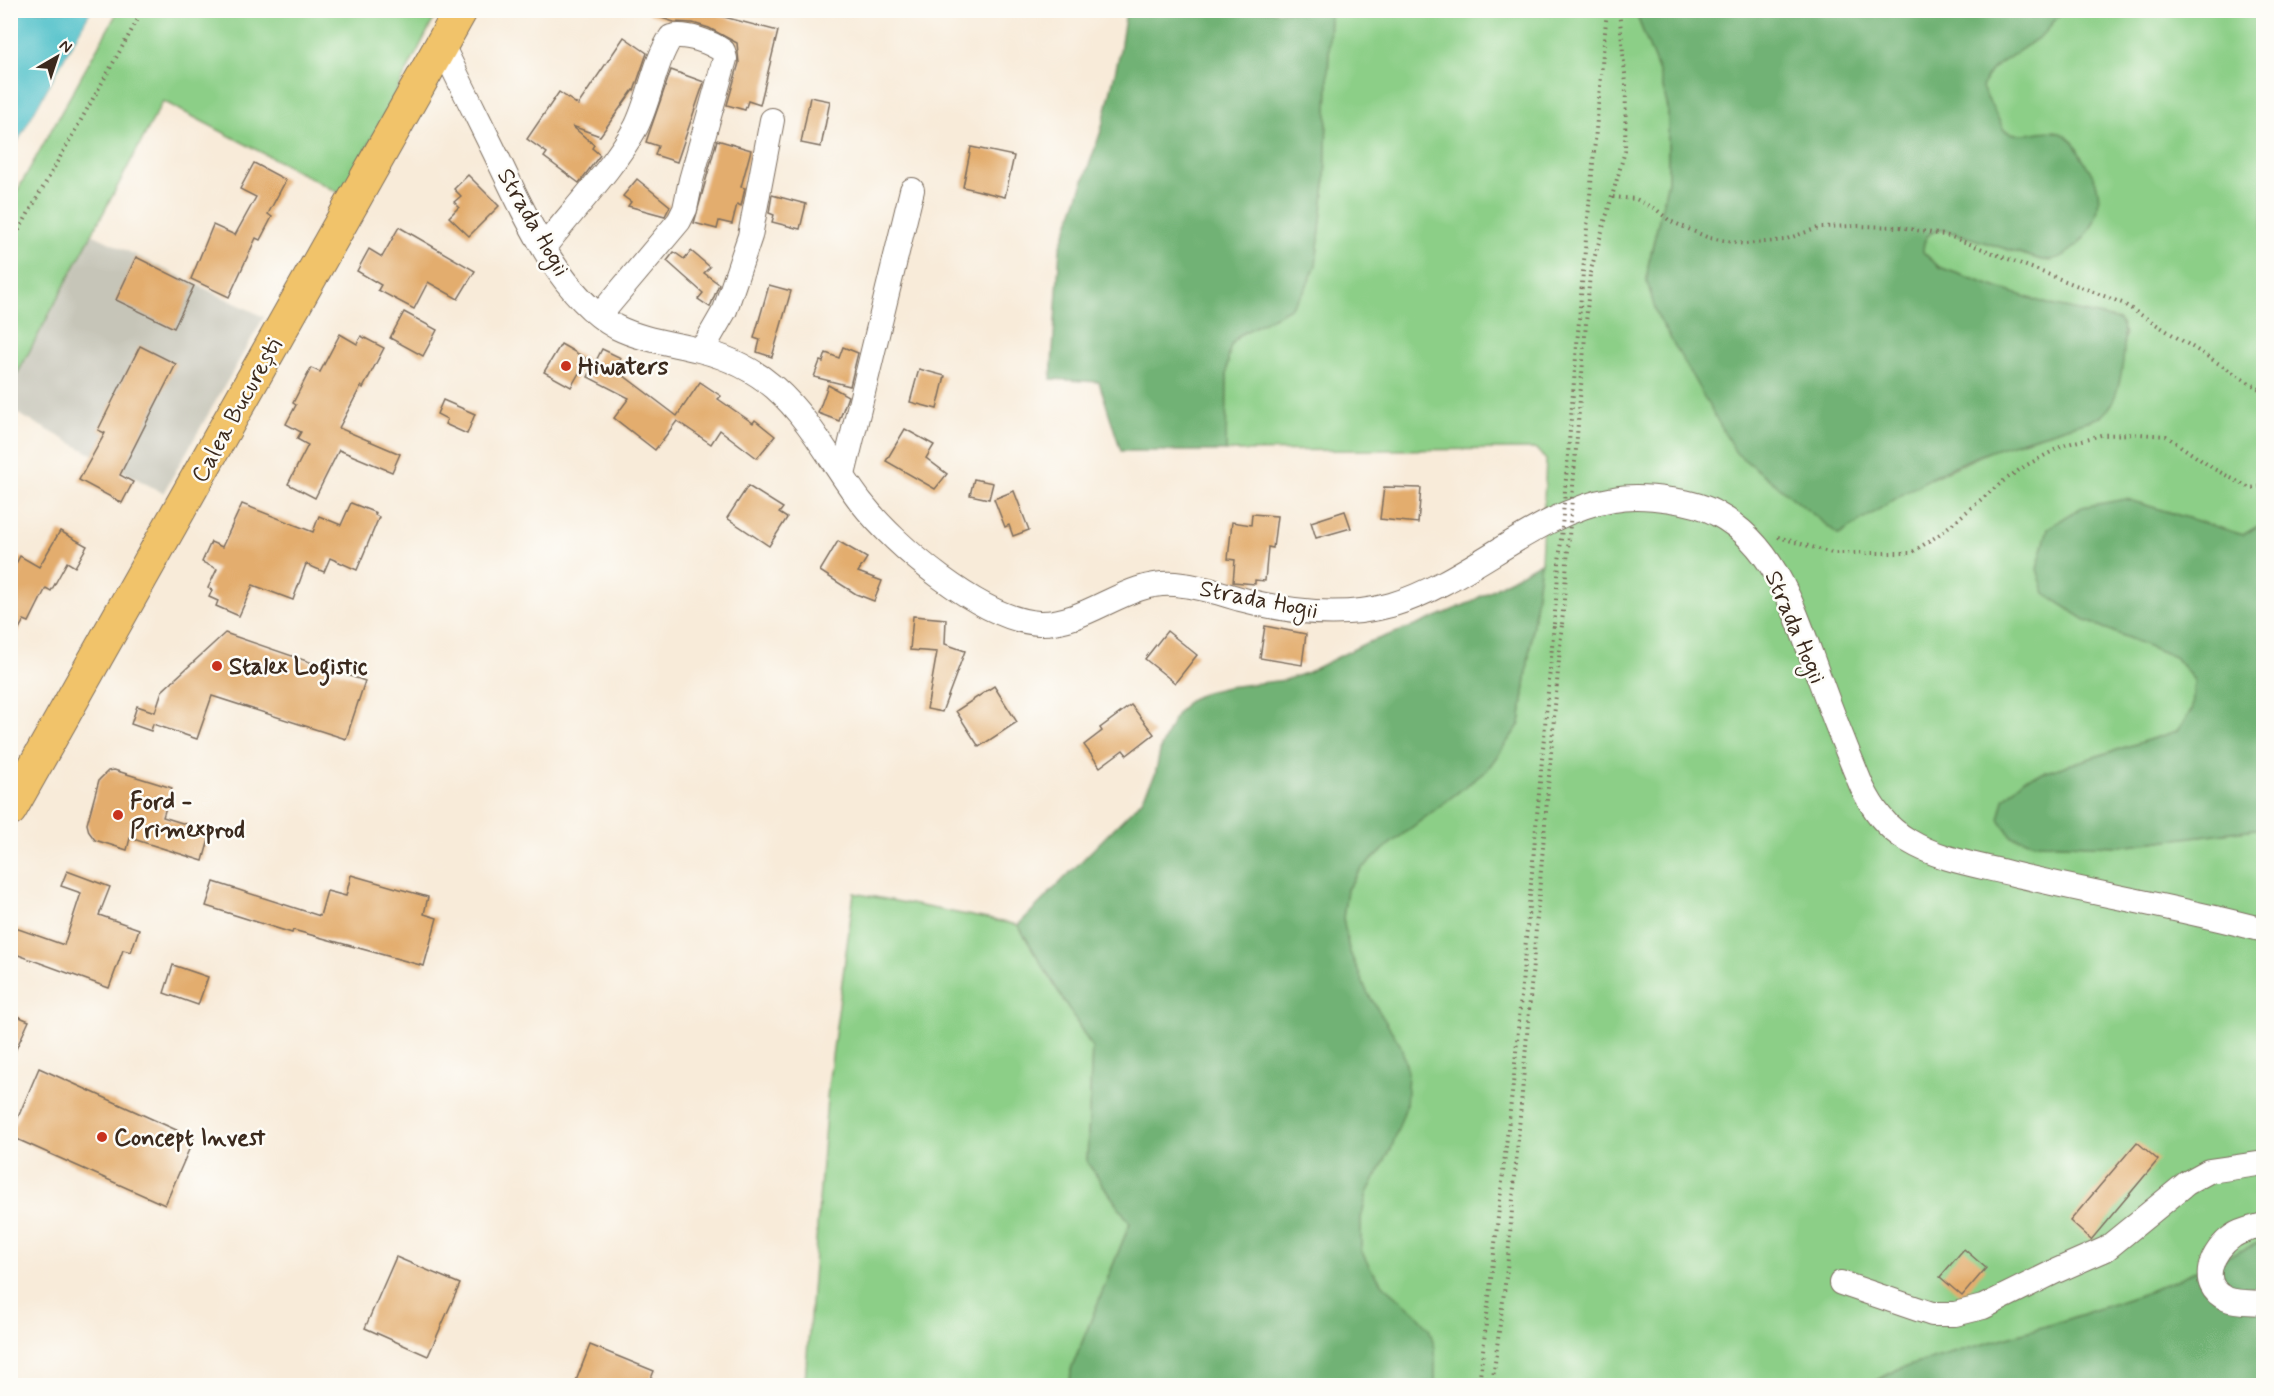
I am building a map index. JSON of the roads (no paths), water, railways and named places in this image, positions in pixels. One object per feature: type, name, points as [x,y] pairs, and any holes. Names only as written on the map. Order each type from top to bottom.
[{"type":"highway","name":"Calea București","points":[[10,810],[461,10]]},
{"type":"street","points":[[544,247],[622,148],[635,128],[671,37],[679,35],[715,46],[723,51],[725,59],[685,209],[679,221],[600,315]]},
{"type":"street","name":"Strada Hogii","points":[[442,45],[518,200],[544,247],[568,283],[600,315],[614,325],[633,334],[702,350],[736,363],[771,385],[793,405],[876,519],[916,556],[956,588],[988,608],[1015,619],[1041,623],[1073,619],[1137,589],[1165,583],[1200,586],[1242,599],[1294,610],[1324,613],[1353,612],[1388,606],[1423,593],[1465,572],[1542,526],[1580,509],[1614,498],[1648,497],[1681,501],[1715,512],[1736,527],[1757,546],[1773,568],[1789,600],[1862,787],[1874,810],[1887,825],[1907,841],[1935,855],[2264,930]]},
{"type":"street","points":[[702,350],[726,310],[750,236],[772,120]]},
{"type":"street","points":[[843,475],[912,190]]},
{"type":"street","points":[[1841,1283],[1932,1314],[1954,1314],[1983,1307],[2056,1271],[2106,1250],[2187,1183],[2209,1171],[2264,1163]]},
{"type":"street","points":[[2264,1225],[2235,1234],[2220,1247],[2210,1263],[2208,1276],[2217,1292],[2228,1300],[2264,1303]]},
{"type":"water","points":[[10,11],[91,11],[11,154]]},
{"type":"place","name":"Hiwaters","points":[[566,366]]},
{"type":"place","name":"Stalex Logistic","points":[[217,666]]},
{"type":"place","name":"Ford - Primexprod","points":[[118,815]]},
{"type":"place","name":"Concept Invest","points":[[102,1137]]}]
